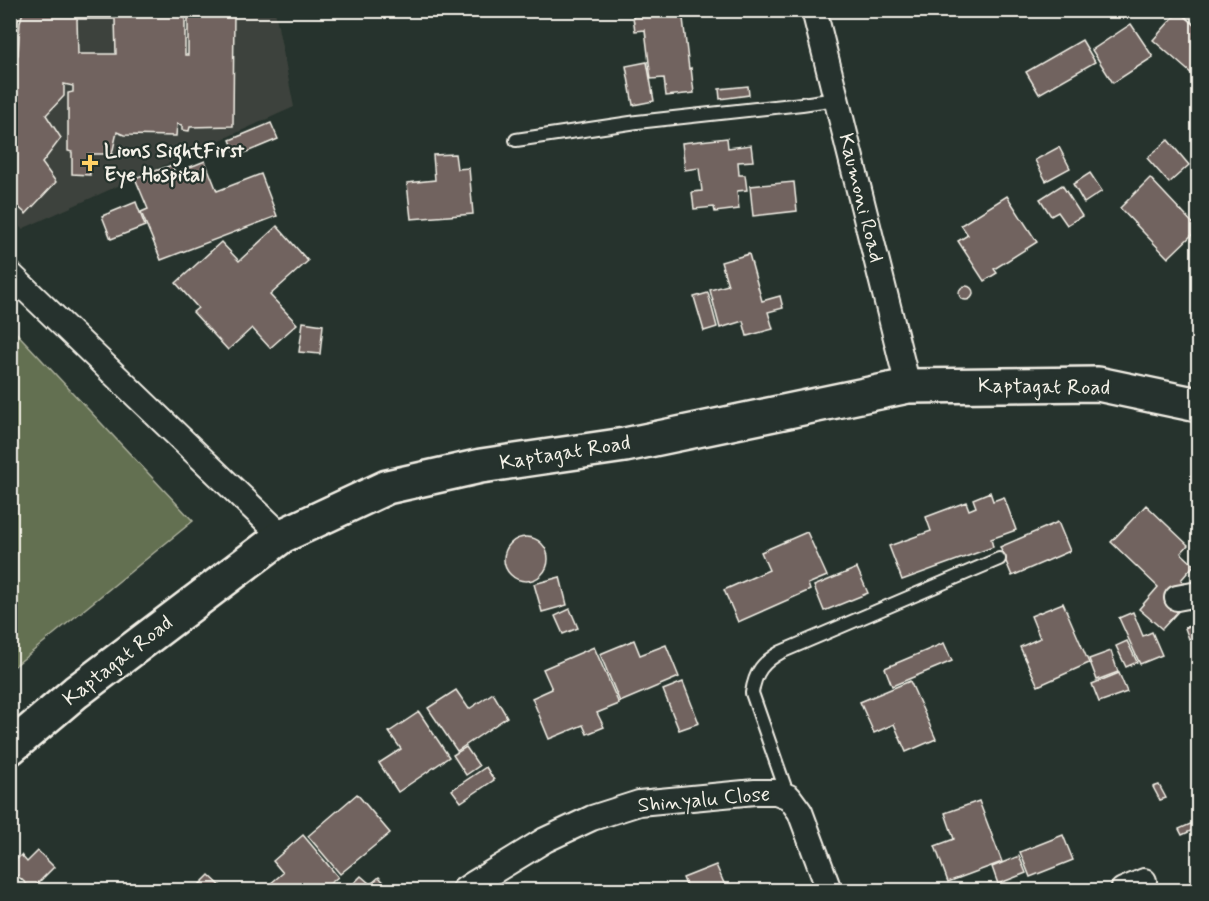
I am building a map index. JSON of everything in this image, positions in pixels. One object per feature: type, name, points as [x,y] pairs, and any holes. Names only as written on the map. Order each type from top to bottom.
[{"type":"main road","name":"Kaptagat Road","points":[[10,748],[76,692],[282,537],[387,487],[481,466],[624,445],[908,386],[1098,384],[1198,405]]},
{"type":"street","name":"Kaumoni Road","points":[[814,10],[908,386]]},
{"type":"street","points":[[10,274],[282,537]]},
{"type":"street","name":"Shinyalu Close","points":[[465,891],[472,884],[545,840],[592,818],[639,803],[755,792],[776,792],[789,798],[800,812],[829,891]]},
{"type":"lane","points":[[516,140],[637,122],[836,99]]},
{"type":"lane","points":[[789,798],[752,693],[754,681],[769,659],[999,559]]},
{"type":"shaded area","name":"Lions SightFirst Eye Hospital","points":[[11,11],[275,11],[294,107],[22,229],[11,218]]},
{"type":"green space","points":[[11,327],[193,521],[11,669]]},
{"type":"building","name":"Lions SightFirst Eye Hospital","points":[[21,10],[185,10],[185,55],[188,55],[188,10],[234,10],[233,126],[190,127],[189,131],[182,130],[182,125],[177,124],[176,136],[124,135],[117,132],[112,154],[88,154],[90,175],[72,174],[72,152],[68,151],[68,93],[73,92],[73,86],[64,84],[64,96],[46,115],[61,138],[42,163],[56,182],[26,214],[10,199],[10,63],[18,55],[20,22],[23,12]],"holes":[[[77,19],[115,19],[116,54],[78,54]]]},
{"type":"building","points":[[632,10],[682,10],[694,93],[666,96],[664,78],[651,79],[645,30],[635,31]]},
{"type":"building","points":[[1179,11],[1198,28],[1198,68],[1193,75],[1153,40]]},
{"type":"building","points":[[1131,24],[1153,57],[1113,83],[1092,50]]},
{"type":"building","points":[[1082,40],[1095,62],[1039,94],[1026,72]]},
{"type":"building","points":[[647,62],[654,101],[633,105],[626,66]]},
{"type":"building","points":[[748,86],[749,95],[720,99],[719,89]]},
{"type":"building","points":[[271,123],[278,139],[237,156],[230,140]]},
{"type":"building","points":[[727,138],[728,148],[751,145],[753,161],[738,162],[739,175],[745,175],[747,190],[737,191],[739,209],[715,212],[714,207],[694,209],[692,192],[702,191],[699,168],[685,170],[682,143]]},
{"type":"building","points":[[1168,140],[1189,165],[1169,183],[1147,158]]},
{"type":"building","points":[[1059,147],[1070,168],[1046,181],[1035,160]]},
{"type":"building","points":[[455,154],[457,169],[469,168],[473,214],[411,219],[407,183],[435,180],[433,155]]},
{"type":"building","points":[[205,161],[217,191],[261,174],[277,216],[161,260],[141,212],[148,209],[135,178],[172,165],[175,173]]},
{"type":"building","points":[[1090,173],[1102,191],[1084,203],[1073,184]]},
{"type":"building","points":[[1150,178],[1198,229],[1168,258],[1120,208]]},
{"type":"building","points":[[794,182],[797,211],[753,216],[750,186]]},
{"type":"building","points":[[1062,185],[1082,216],[1067,225],[1058,212],[1051,216],[1040,199]]},
{"type":"building","points":[[1007,196],[1037,242],[994,269],[997,273],[984,281],[958,241],[968,235],[961,225]]},
{"type":"building","points":[[136,202],[145,226],[111,239],[102,216]]},
{"type":"building","points":[[277,226],[308,261],[270,295],[297,324],[270,348],[252,328],[228,350],[193,312],[198,308],[176,283],[221,242],[239,261]]},
{"type":"building","points":[[749,254],[762,301],[780,296],[783,308],[768,312],[773,329],[747,336],[743,321],[720,328],[710,290],[728,285],[721,262]]},
{"type":"building","points":[[963,286],[969,286],[973,293],[969,300],[963,300],[959,296],[959,290]]},
{"type":"building","points":[[708,293],[717,327],[704,331],[694,297]]},
{"type":"building","points":[[303,322],[323,325],[320,354],[299,352]]},
{"type":"building","points":[[990,492],[993,501],[1004,497],[1016,530],[991,539],[993,547],[902,580],[889,546],[931,531],[926,517],[966,502],[969,510],[976,507],[973,499]]},
{"type":"building","points":[[1146,505],[1188,545],[1181,553],[1194,565],[1181,580],[1195,593],[1162,629],[1139,609],[1158,587],[1111,542]]},
{"type":"building","points":[[1058,522],[1070,551],[1012,576],[1000,547]]},
{"type":"building","points":[[807,532],[827,576],[808,584],[810,590],[738,622],[724,590],[769,570],[761,552]]},
{"type":"building","points":[[526,537],[542,543],[548,559],[542,575],[526,581],[510,575],[504,559],[510,543]]},
{"type":"building","points":[[857,568],[868,593],[824,611],[814,586]]},
{"type":"building","points":[[560,577],[567,605],[542,612],[534,584]]},
{"type":"building","points":[[1063,603],[1089,663],[1038,686],[1020,647],[1040,638],[1031,616]]},
{"type":"building","points":[[570,609],[578,628],[563,634],[555,616]]},
{"type":"building","points":[[1133,612],[1143,636],[1152,632],[1162,655],[1140,664],[1119,618]]},
{"type":"building","points":[[1198,622],[1198,635],[1189,639],[1185,628]]},
{"type":"building","points":[[634,640],[640,655],[666,645],[679,677],[620,702],[600,654]]},
{"type":"building","points":[[1127,641],[1137,662],[1126,667],[1116,646]]},
{"type":"building","points":[[944,643],[952,661],[892,686],[885,668]]},
{"type":"building","points":[[594,647],[619,704],[597,713],[604,727],[587,734],[583,725],[549,739],[532,698],[552,689],[543,669]]},
{"type":"building","points":[[1111,651],[1118,672],[1097,680],[1089,659]]},
{"type":"building","points":[[1119,673],[1127,692],[1099,702],[1092,684]]},
{"type":"building","points":[[910,681],[936,739],[906,752],[894,724],[874,733],[860,702]]},
{"type":"building","points":[[683,682],[699,723],[679,730],[663,690]]},
{"type":"building","points":[[456,690],[469,709],[493,693],[507,717],[457,751],[428,708]]},
{"type":"building","points":[[419,712],[449,757],[398,792],[379,763],[401,749],[389,732]]},
{"type":"building","points":[[466,747],[479,766],[466,775],[453,755]]},
{"type":"building","points":[[486,767],[494,780],[461,802],[452,790]]},
{"type":"building","points":[[1159,785],[1166,798],[1160,800],[1153,787]]},
{"type":"building","points":[[357,794],[390,833],[340,874],[308,836]]},
{"type":"building","points":[[979,801],[1002,862],[948,882],[935,846],[954,839],[945,813]]},
{"type":"building","points":[[1195,822],[1197,828],[1182,835],[1179,829]]},
{"type":"building","points":[[303,835],[338,877],[322,890],[263,890],[283,873],[273,861]]},
{"type":"building","points":[[1063,835],[1073,860],[1030,877],[1020,852]]},
{"type":"building","points":[[38,851],[54,867],[32,889],[10,869],[10,866],[21,855],[27,862]]},
{"type":"building","points":[[1019,856],[1026,873],[998,884],[992,867]]},
{"type":"building","points":[[716,865],[727,890],[688,890],[683,878]]},
{"type":"building","points":[[209,875],[225,890],[194,890]]},
{"type":"building","points":[[361,876],[369,883],[361,890],[351,890],[349,888]]},
{"type":"building","points":[[379,877],[389,888],[387,890],[364,890]]},
{"type":"place","name":"Lions SightFirst Eye Hospital","points":[[90,163]]}]
